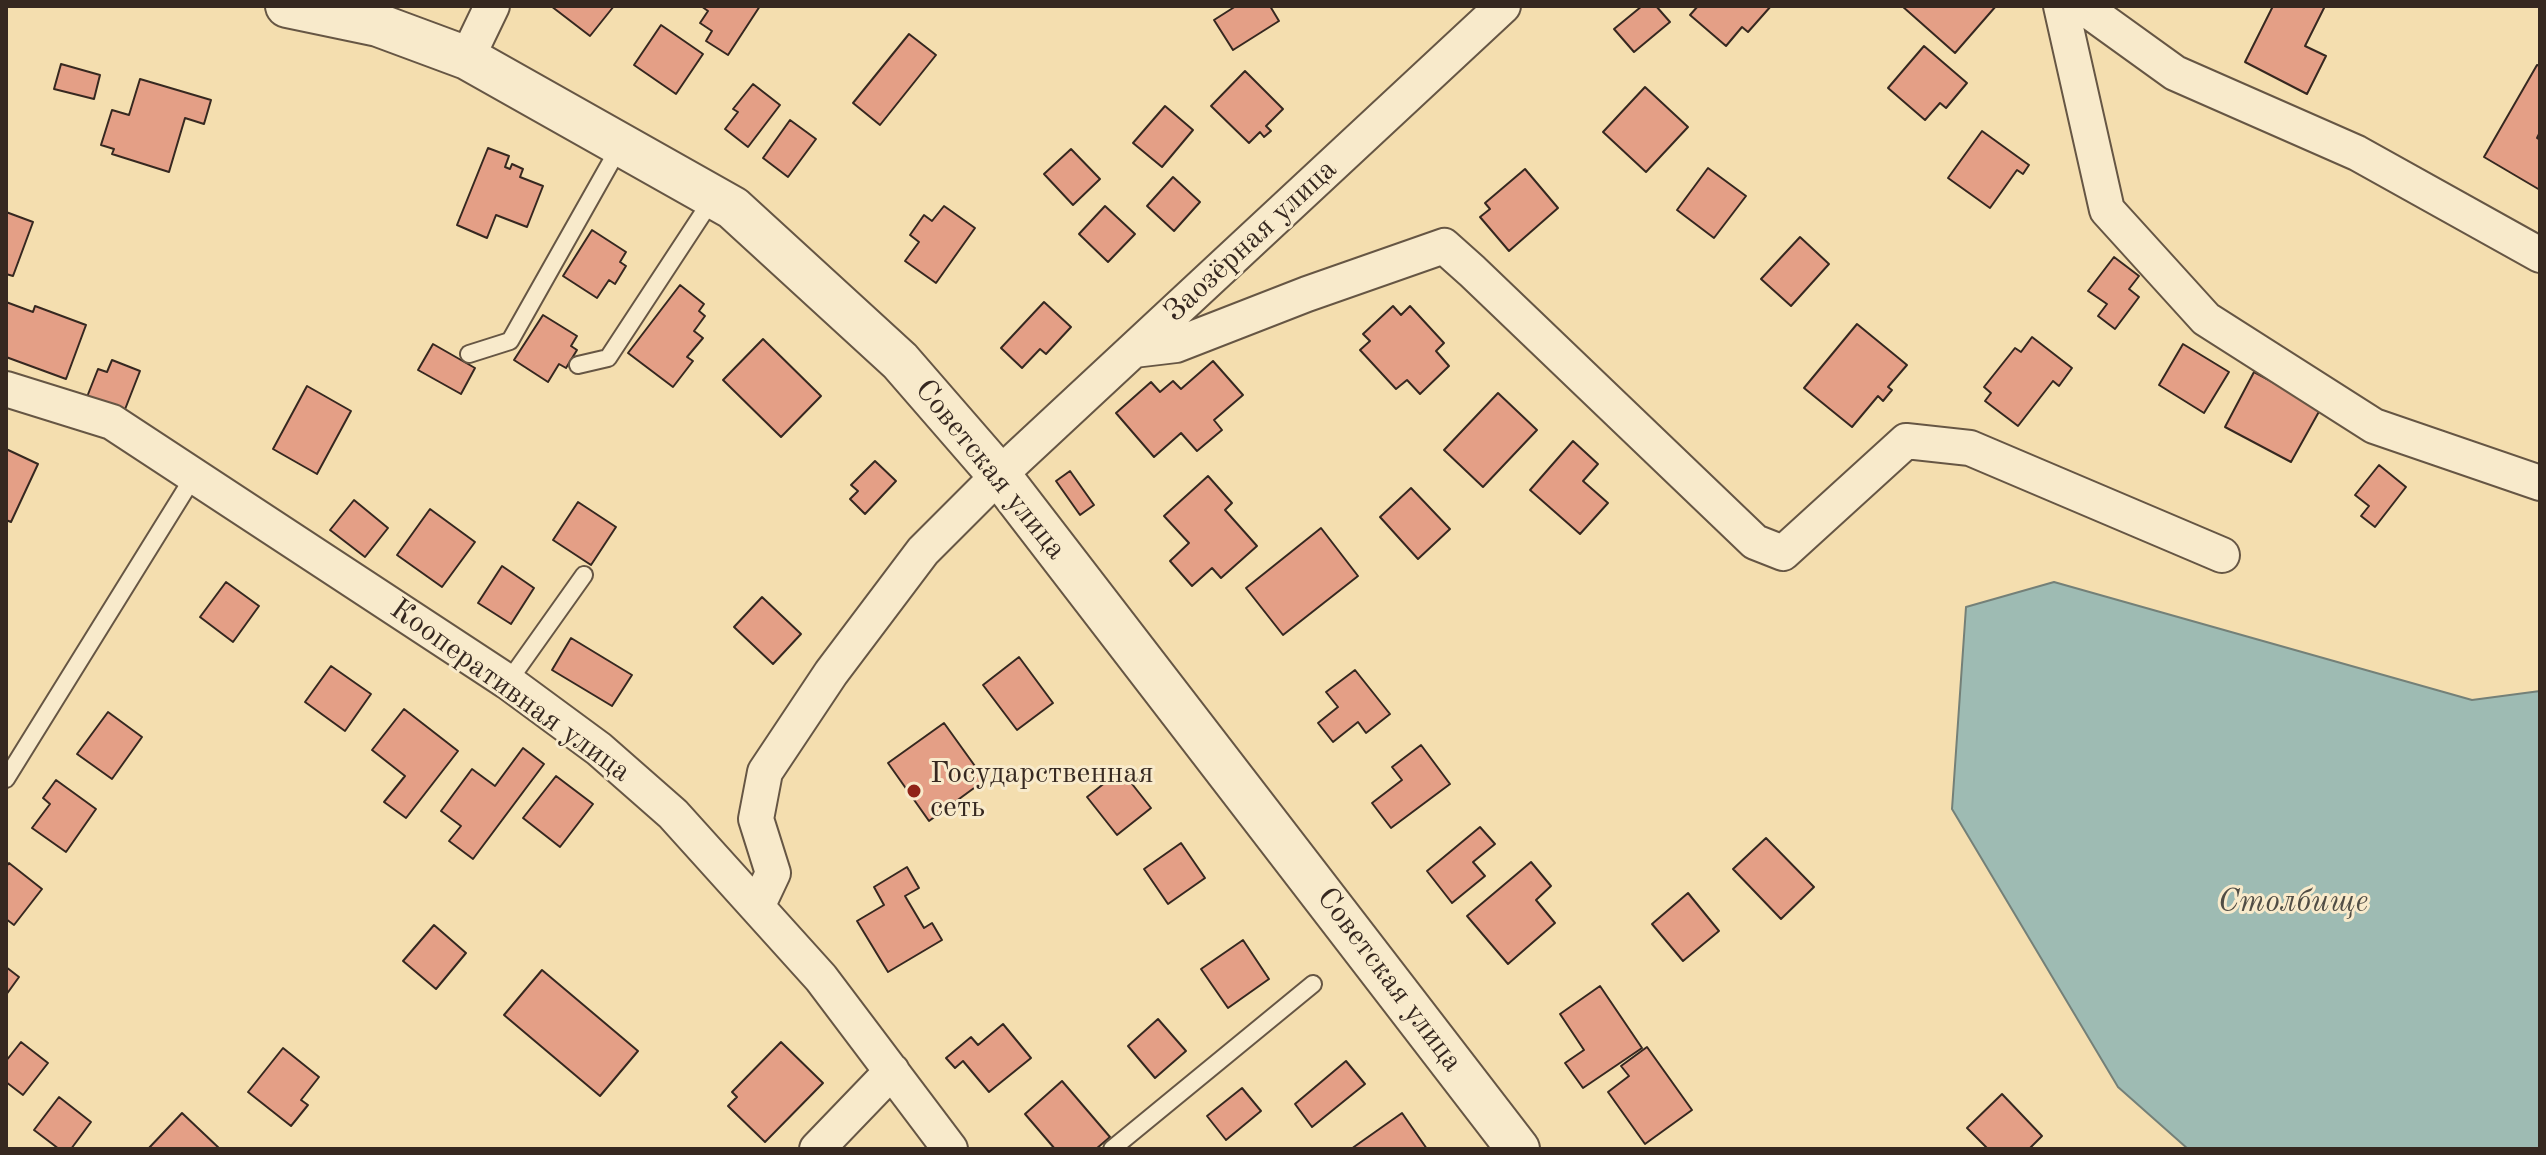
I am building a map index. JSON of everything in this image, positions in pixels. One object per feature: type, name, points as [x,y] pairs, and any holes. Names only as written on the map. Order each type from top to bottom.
[{"type":"street","name":"Советская улица","points":[[287,6],[383,21],[458,55],[733,208],[900,361],[999,475],[1518,1149]]},
{"type":"street","points":[[458,55],[492,6]]},
{"type":"street","name":"Заозёрная улица","points":[[757,907],[773,873],[756,819],[765,772],[831,673],[923,551],[999,475],[1503,6]]},
{"type":"street","points":[[2061,6],[2107,210],[2206,319],[2374,426],[2540,483]]},
{"type":"street","points":[[2082,6],[2175,73],[2357,153],[2540,255]]},
{"type":"street","points":[[1134,350],[1176,345],[1307,294],[1444,246],[1755,542],[1783,553],[1906,441],[1970,448],[2222,555]]},
{"type":"street","name":"Кооперативная улица","points":[[6,389],[112,422],[508,682],[599,749],[673,814],[821,978],[950,1149]]},
{"type":"street","points":[[817,1149],[892,1071]]},
{"type":"lane","points":[[469,354],[510,341],[621,145]]},
{"type":"lane","points":[[578,365],[608,358],[714,198]]},
{"type":"lane","points":[[6,779],[194,476]]},
{"type":"lane","points":[[508,682],[584,575]]},
{"type":"lane","points":[[1112,1149],[1313,984]]},
{"type":"water","name":"Столбище","points":[[2054,582],[2472,700],[2540,691],[2540,1149],[2188,1149],[2118,1087],[1952,809],[1966,607]]},
{"type":"building","points":[[551,6],[614,6],[590,36]]},
{"type":"building","points":[[701,6],[760,6],[728,55],[706,41],[712,31],[700,23],[708,11]]},
{"type":"building","points":[[1236,6],[1270,6],[1279,21],[1233,50],[1214,20]]},
{"type":"building","points":[[1642,6],[1656,6],[1670,22],[1634,52],[1614,29]]},
{"type":"building","points":[[1698,6],[1771,6],[1748,32],[1742,27],[1726,46],[1690,15]]},
{"type":"building","points":[[1902,6],[1996,6],[1955,53]]},
{"type":"building","points":[[2273,6],[2325,6],[2305,46],[2326,56],[2307,94],[2245,62]]},
{"type":"building","points":[[661,25],[703,54],[676,94],[634,65]]},
{"type":"building","points":[[909,34],[936,55],[880,125],[853,103]]},
{"type":"building","points":[[1924,46],[1967,83],[1946,108],[1940,103],[1925,120],[1888,88]]},
{"type":"building","points":[[61,64],[100,75],[94,99],[54,89]]},
{"type":"building","points":[[2537,65],[2540,66],[2540,132],[2537,138],[2540,140],[2540,190],[2484,157]]},
{"type":"building","points":[[1245,71],[1283,109],[1266,126],[1271,131],[1264,137],[1260,132],[1249,143],[1211,106]]},
{"type":"building","points":[[140,79],[211,100],[204,124],[185,118],[169,172],[112,154],[114,149],[101,145],[112,110],[129,115]]},
{"type":"building","points":[[753,84],[780,105],[748,147],[725,129],[738,112],[733,109]]},
{"type":"building","points":[[1645,87],[1688,127],[1646,172],[1603,132]]},
{"type":"building","points":[[1165,106],[1193,130],[1162,167],[1133,143]]},
{"type":"building","points":[[790,120],[816,139],[788,177],[763,158]]},
{"type":"building","points":[[1982,131],[2029,165],[2023,174],[2017,170],[1990,208],[1948,178]]},
{"type":"building","points":[[488,148],[509,156],[505,167],[510,169],[512,164],[523,169],[520,177],[543,186],[527,227],[496,215],[487,238],[457,225]]},
{"type":"building","points":[[1071,149],[1100,179],[1073,205],[1044,174]]},
{"type":"building","points":[[1708,168],[1746,196],[1714,238],[1677,210]]},
{"type":"building","points":[[1525,169],[1558,208],[1509,251],[1480,217],[1490,209],[1485,203]]},
{"type":"building","points":[[1173,177],[1200,202],[1174,231],[1147,206]]},
{"type":"building","points":[[944,206],[975,228],[936,283],[905,261],[919,242],[910,235],[924,215],[932,221]]},
{"type":"building","points":[[1105,206],[1135,234],[1108,262],[1079,234]]},
{"type":"building","points":[[6,212],[33,222],[13,276],[6,274]]},
{"type":"building","points":[[592,230],[626,252],[620,262],[626,266],[615,284],[609,280],[597,298],[563,276]]},
{"type":"building","points":[[1800,237],[1829,264],[1791,306],[1761,279]]},
{"type":"building","points":[[2114,257],[2139,276],[2129,289],[2139,297],[2115,329],[2098,316],[2107,304],[2088,291]]},
{"type":"building","points":[[680,285],[704,304],[699,311],[705,316],[694,331],[703,338],[687,357],[693,361],[673,387],[628,353]]},
{"type":"building","points":[[6,302],[33,312],[35,306],[86,325],[66,379],[6,357]]},
{"type":"building","points":[[1044,302],[1071,327],[1046,354],[1040,349],[1022,368],[1001,348]]},
{"type":"building","points":[[1393,306],[1401,315],[1410,306],[1444,343],[1436,351],[1449,366],[1420,394],[1407,380],[1396,389],[1360,350],[1370,341],[1363,334]]},
{"type":"building","points":[[543,315],[577,336],[571,346],[577,350],[566,368],[559,364],[548,382],[514,360]]},
{"type":"building","points":[[1857,324],[1907,365],[1888,387],[1892,390],[1883,401],[1878,396],[1852,427],[1804,388]]},
{"type":"building","points":[[2032,337],[2072,368],[2059,386],[2053,381],[2018,426],[1985,401],[1991,393],[1984,387],[2015,348],[2021,352]]},
{"type":"building","points":[[763,339],[821,396],[781,437],[723,380]]},
{"type":"building","points":[[433,344],[475,368],[461,394],[418,370]]},
{"type":"building","points":[[2183,344],[2229,372],[2204,413],[2159,385]]},
{"type":"building","points":[[112,360],[140,371],[122,417],[85,402],[98,369],[107,372]]},
{"type":"building","points":[[1213,361],[1243,395],[1214,420],[1222,430],[1197,451],[1181,433],[1154,457],[1116,413],[1151,382],[1160,392],[1173,381],[1181,389]]},
{"type":"building","points":[[2254,372],[2321,408],[2291,462],[2225,427]]},
{"type":"building","points":[[307,386],[351,411],[317,474],[273,449]]},
{"type":"building","points":[[1498,393],[1537,430],[1483,487],[1444,450]]},
{"type":"building","points":[[1573,441],[1598,464],[1583,481],[1608,503],[1580,534],[1530,490]]},
{"type":"building","points":[[6,449],[38,464],[11,522],[6,520]]},
{"type":"building","points":[[875,461],[896,481],[865,514],[850,499],[858,491],[851,485]]},
{"type":"building","points":[[2379,465],[2406,487],[2375,527],[2361,516],[2369,506],[2355,495]]},
{"type":"building","points":[[1070,471],[1094,505],[1080,515],[1056,481]]},
{"type":"building","points":[[1208,476],[1232,503],[1225,510],[1257,546],[1221,578],[1212,568],[1192,586],[1170,561],[1189,543],[1164,516]]},
{"type":"building","points":[[1411,488],[1450,529],[1418,559],[1380,517]]},
{"type":"building","points":[[354,500],[388,528],[365,557],[330,530]]},
{"type":"building","points":[[578,502],[616,527],[591,565],[553,540]]},
{"type":"building","points":[[430,509],[475,542],[442,587],[397,555]]},
{"type":"building","points":[[1321,528],[1358,576],[1283,635],[1246,588]]},
{"type":"building","points":[[502,566],[534,588],[511,624],[478,603]]},
{"type":"building","points":[[226,582],[259,606],[233,642],[200,617]]},
{"type":"building","points":[[762,597],[801,634],[773,664],[734,627]]},
{"type":"building","points":[[571,638],[632,675],[612,706],[552,670]]},
{"type":"building","points":[[1019,657],[1053,703],[1017,730],[983,685]]},
{"type":"building","points":[[331,666],[371,694],[345,731],[305,702]]},
{"type":"building","points":[[1355,670],[1390,714],[1366,733],[1358,722],[1333,742],[1318,723],[1338,707],[1326,692]]},
{"type":"building","points":[[404,709],[458,751],[406,818],[384,802],[405,776],[372,750]]},
{"type":"building","points":[[108,712],[142,737],[112,779],[77,754]]},
{"type":"building","points":[[944,723],[985,780],[929,821],[888,763]]},
{"type":"building","points":[[1421,745],[1450,784],[1391,828],[1372,803],[1402,780],[1392,767]]},
{"type":"building","points":[[523,748],[544,764],[473,859],[449,841],[461,826],[441,811],[472,769],[495,786]]},
{"type":"building","points":[[1121,770],[1151,808],[1117,835],[1087,797]]},
{"type":"building","points":[[556,776],[593,804],[560,847],[523,818]]},
{"type":"building","points":[[56,780],[96,809],[66,852],[32,828],[50,804],[43,798]]},
{"type":"building","points":[[1480,827],[1495,844],[1473,862],[1485,876],[1452,903],[1427,871]]},
{"type":"building","points":[[1766,838],[1814,887],[1781,919],[1733,869]]},
{"type":"building","points":[[1181,843],[1205,878],[1168,904],[1144,869]]},
{"type":"building","points":[[1531,862],[1551,886],[1536,900],[1555,923],[1508,964],[1467,916]]},
{"type":"building","points":[[9,863],[42,889],[14,925],[6,919],[6,867]]},
{"type":"building","points":[[907,867],[919,888],[905,896],[924,928],[932,923],[942,940],[888,972],[857,921],[884,905],[874,887]]},
{"type":"building","points":[[1688,893],[1719,931],[1683,961],[1652,924]]},
{"type":"building","points":[[434,925],[466,953],[436,989],[403,961]]},
{"type":"building","points":[[1243,940],[1269,979],[1228,1008],[1201,969]]},
{"type":"building","points":[[6,967],[19,977],[6,995]]},
{"type":"building","points":[[542,970],[638,1051],[600,1096],[504,1015]]},
{"type":"building","points":[[1600,986],[1642,1048],[1583,1088],[1565,1063],[1584,1050],[1560,1014]]},
{"type":"building","points":[[1158,1019],[1186,1051],[1155,1078],[1128,1046]]},
{"type":"building","points":[[1003,1024],[1031,1058],[989,1092],[963,1061],[955,1068],[946,1058],[971,1037],[978,1045]]},
{"type":"building","points":[[21,1042],[48,1063],[23,1095],[6,1082],[6,1061]]},
{"type":"building","points":[[781,1042],[823,1083],[765,1142],[728,1106],[737,1097],[732,1092]]},
{"type":"building","points":[[1647,1047],[1692,1110],[1645,1144],[1608,1092],[1629,1076],[1621,1066]]},
{"type":"building","points":[[283,1048],[319,1077],[301,1100],[308,1105],[291,1126],[248,1092]]},
{"type":"building","points":[[1346,1061],[1365,1084],[1312,1127],[1295,1104]]},
{"type":"building","points":[[1062,1081],[1110,1137],[1096,1149],[1055,1149],[1025,1114]]},
{"type":"building","points":[[1242,1088],[1261,1111],[1226,1140],[1207,1116]]},
{"type":"building","points":[[2002,1094],[2042,1136],[2029,1149],[1988,1149],[1967,1128]]},
{"type":"building","points":[[59,1097],[91,1122],[71,1149],[59,1149],[34,1130]]},
{"type":"building","points":[[182,1113],[220,1149],[148,1149]]},
{"type":"building","points":[[1402,1113],[1427,1149],[1351,1149]]},
{"type":"place","name":"Государственная сеть","points":[[914,791]]}]
